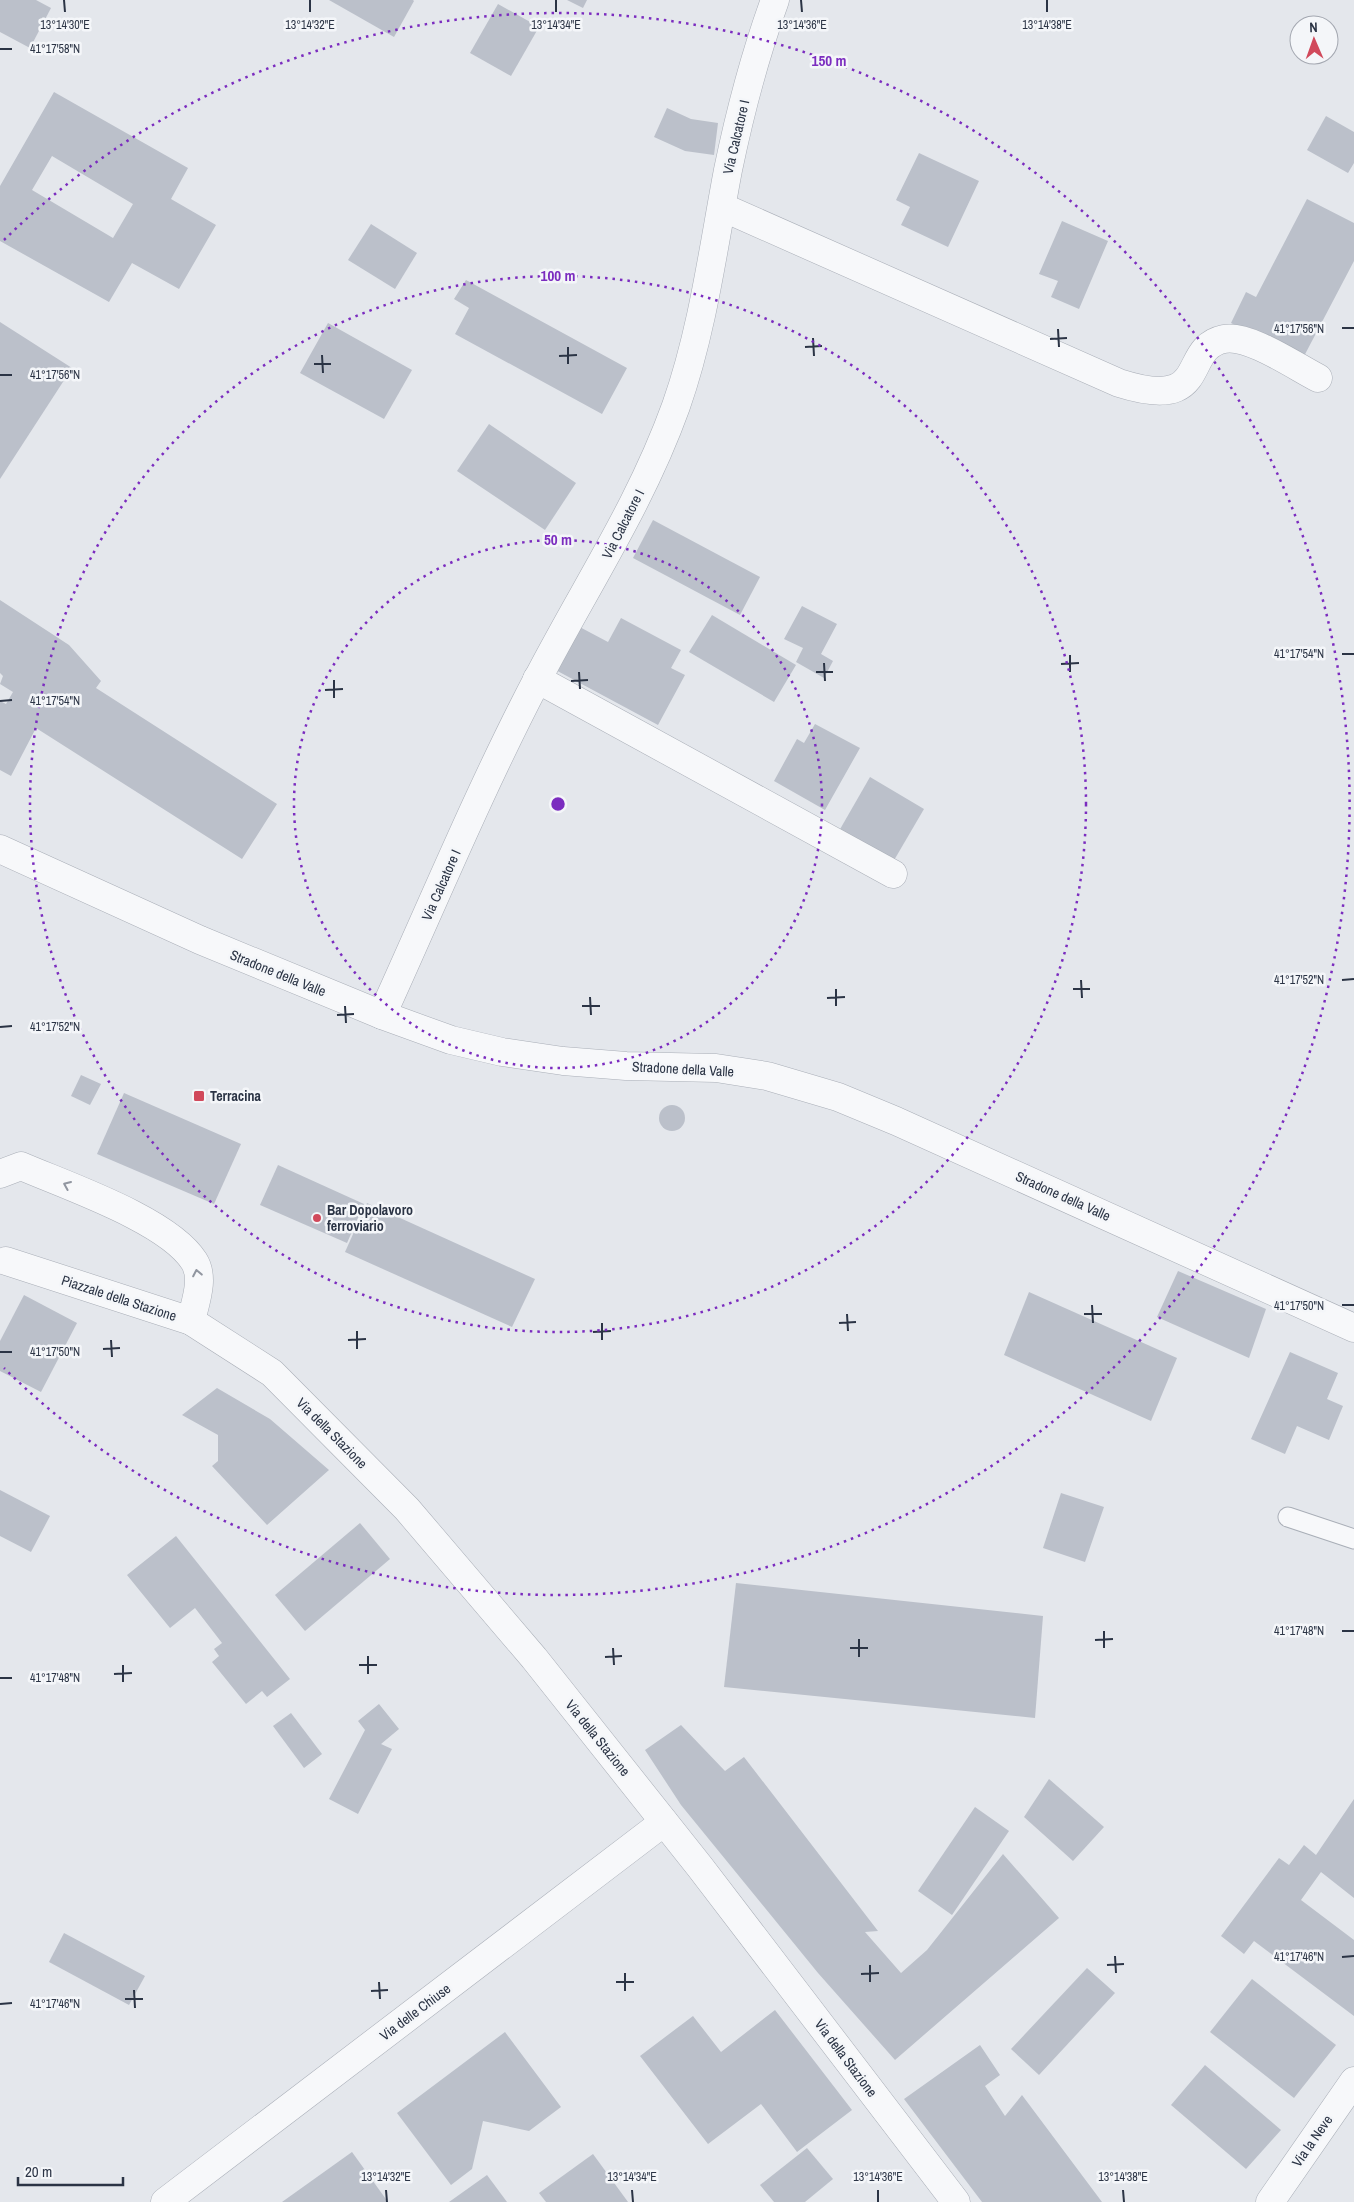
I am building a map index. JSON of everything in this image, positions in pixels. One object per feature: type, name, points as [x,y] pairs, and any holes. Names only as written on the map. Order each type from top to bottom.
[{"type":"street","name":"Via Calcatore I","points":[[382,1015],[504,746],[538,679],[630,512],[664,439],[677,402],[698,327],[746,95],[775,0]]},
{"type":"street","points":[[722,207],[1119,383],[1136,388],[1162,391],[1183,385],[1189,379],[1205,351],[1214,343],[1226,339],[1241,340],[1259,347],[1318,378]]},
{"type":"street","points":[[538,679],[893,874]]},
{"type":"street","name":"Stradone della Valle","points":[[0,849],[200,940],[382,1015],[452,1040],[502,1052],[593,1064],[716,1068],[767,1076],[820,1091],[896,1121],[1354,1328]]},
{"type":"street","name":"Piazzale della Stazione","points":[[0,1174],[21,1166],[116,1206],[167,1235],[195,1262],[199,1284],[191,1321],[3,1264]]},
{"type":"street","name":"Via della Stazione","points":[[191,1321],[272,1373],[407,1509],[540,1665],[664,1822],[956,2202]]},
{"type":"street","name":"Via delle Chiuse","points":[[165,2202],[664,1822]]},
{"type":"street","name":"Via la Neve","points":[[1270,2202],[1354,2081]]},
{"type":"lane","points":[[1288,1517],[1354,1539]]},
{"type":"building","points":[[0,0],[36,0],[51,8],[30,48],[0,32]]},
{"type":"building","points":[[329,0],[413,0],[414,1],[394,37]]},
{"type":"building","points":[[567,0],[587,0],[583,8]]},
{"type":"building","points":[[498,4],[539,27],[511,76],[470,53]]},
{"type":"building","points":[[54,92],[188,168],[171,199],[216,225],[179,289],[132,263],[109,302],[0,241],[0,186]],"holes":[[[52,156],[133,204],[113,238],[32,190]]]},
{"type":"building","points":[[667,108],[691,119],[718,123],[714,155],[685,151],[654,137]]},
{"type":"building","points":[[1326,116],[1354,132],[1354,163],[1348,173],[1307,150]]},
{"type":"building","points":[[919,153],[979,181],[948,247],[901,225],[910,207],[896,200]]},
{"type":"building","points":[[1307,199],[1354,223],[1354,261],[1302,360],[1231,323],[1246,292],[1256,297]]},
{"type":"building","points":[[1062,221],[1108,241],[1079,309],[1051,297],[1058,281],[1039,274]]},
{"type":"building","points":[[371,224],[417,253],[395,289],[348,260]]},
{"type":"building","points":[[466,280],[627,368],[602,414],[455,334],[469,308],[454,299]]},
{"type":"building","points":[[0,322],[72,368],[0,479]]},
{"type":"building","points":[[328,323],[412,370],[384,419],[300,373]]},
{"type":"building","points":[[489,424],[576,483],[545,530],[457,471]]},
{"type":"building","points":[[653,520],[760,577],[740,615],[633,558]]},
{"type":"building","points":[[0,600],[69,645],[101,681],[96,688],[277,804],[242,859],[36,728],[11,776],[0,770],[0,701],[6,704],[13,692],[0,684],[3,676],[0,673]]},
{"type":"building","points":[[802,606],[837,624],[821,654],[833,661],[824,678],[796,662],[803,648],[784,639]]},
{"type":"building","points":[[712,615],[796,665],[774,702],[689,652]]},
{"type":"building","points":[[621,618],[681,650],[671,668],[685,675],[658,725],[550,667],[574,624],[608,642]]},
{"type":"building","points":[[815,724],[860,748],[825,810],[774,781],[797,739],[804,743]]},
{"type":"building","points":[[870,777],[924,809],[893,862],[839,831]]},
{"type":"building","points":[[81,1075],[101,1084],[90,1105],[71,1096]]},
{"type":"building","points":[[124,1093],[241,1144],[214,1204],[97,1154]]},
{"type":"building","points":[[672,1105],[681,1109],[685,1118],[681,1127],[672,1131],[663,1127],[659,1118],[663,1109]]},
{"type":"building","points":[[278,1165],[364,1204],[347,1243],[260,1205]]},
{"type":"building","points":[[367,1203],[535,1279],[512,1327],[345,1252]]},
{"type":"building","points":[[1178,1271],[1266,1309],[1249,1358],[1157,1317]]},
{"type":"building","points":[[1029,1292],[1177,1358],[1151,1421],[1004,1355]]},
{"type":"building","points":[[24,1295],[77,1323],[41,1392],[0,1371],[0,1341]]},
{"type":"building","points":[[1290,1352],[1338,1373],[1327,1399],[1343,1406],[1329,1440],[1297,1426],[1285,1454],[1251,1439]]},
{"type":"building","points":[[217,1388],[270,1419],[329,1470],[267,1525],[212,1466],[218,1461],[218,1435],[182,1415]]},
{"type":"building","points":[[0,1490],[50,1516],[31,1552],[0,1536]]},
{"type":"building","points":[[1061,1493],[1104,1507],[1085,1562],[1043,1548]]},
{"type":"building","points":[[360,1523],[390,1559],[305,1631],[275,1595]]},
{"type":"building","points":[[176,1536],[290,1679],[267,1697],[262,1691],[246,1704],[212,1662],[219,1656],[214,1649],[222,1643],[195,1608],[170,1628],[127,1575]]},
{"type":"building","points":[[736,1583],[1043,1616],[1035,1718],[724,1687]]},
{"type":"building","points":[[379,1704],[399,1729],[381,1744],[392,1749],[358,1814],[329,1799],[365,1730],[358,1721]]},
{"type":"building","points":[[291,1713],[322,1754],[304,1768],[273,1726]]},
{"type":"building","points":[[681,1725],[725,1771],[744,1757],[878,1931],[865,1932],[901,1973],[927,1950],[1003,1854],[1059,1918],[895,2060],[818,1973],[681,1805],[645,1750]]},
{"type":"building","points":[[1049,1779],[1104,1827],[1073,1861],[1024,1817]]},
{"type":"building","points":[[1354,1799],[1354,1898],[1321,1872],[1301,1900],[1354,1940],[1354,2016],[1254,1941],[1244,1954],[1221,1936],[1279,1858],[1289,1865],[1304,1845],[1316,1855]]},
{"type":"building","points":[[975,1807],[1009,1831],[952,1915],[918,1891]]},
{"type":"building","points":[[64,1933],[145,1976],[129,2005],[49,1962]]},
{"type":"building","points":[[1087,1968],[1115,1993],[1039,2075],[1011,2049]]},
{"type":"building","points":[[1252,1979],[1336,2045],[1294,2098],[1210,2032]]},
{"type":"building","points":[[775,2010],[852,2110],[797,2152],[761,2104],[708,2144],[640,2056],[693,2016],[721,2052]]},
{"type":"building","points":[[505,2032],[561,2107],[529,2131],[483,2121],[472,2169],[451,2185],[397,2113]]},
{"type":"building","points":[[980,2045],[1000,2075],[985,2086],[1005,2116],[1022,2095],[1102,2202],[982,2202],[904,2099]]},
{"type":"building","points":[[1205,2065],[1281,2130],[1246,2169],[1171,2105]]},
{"type":"building","points":[[807,2148],[833,2179],[805,2202],[774,2202],[760,2185]]},
{"type":"building","points":[[352,2152],[388,2202],[282,2202]]},
{"type":"building","points":[[593,2154],[628,2202],[546,2202],[539,2193]]},
{"type":"building","points":[[487,2175],[507,2202],[449,2202]]},
{"type":"place","name":"Terracina","points":[[199,1096]]},
{"type":"place","name":"Bar Dopolavoro ferroviario","points":[[317,1218]]}]
